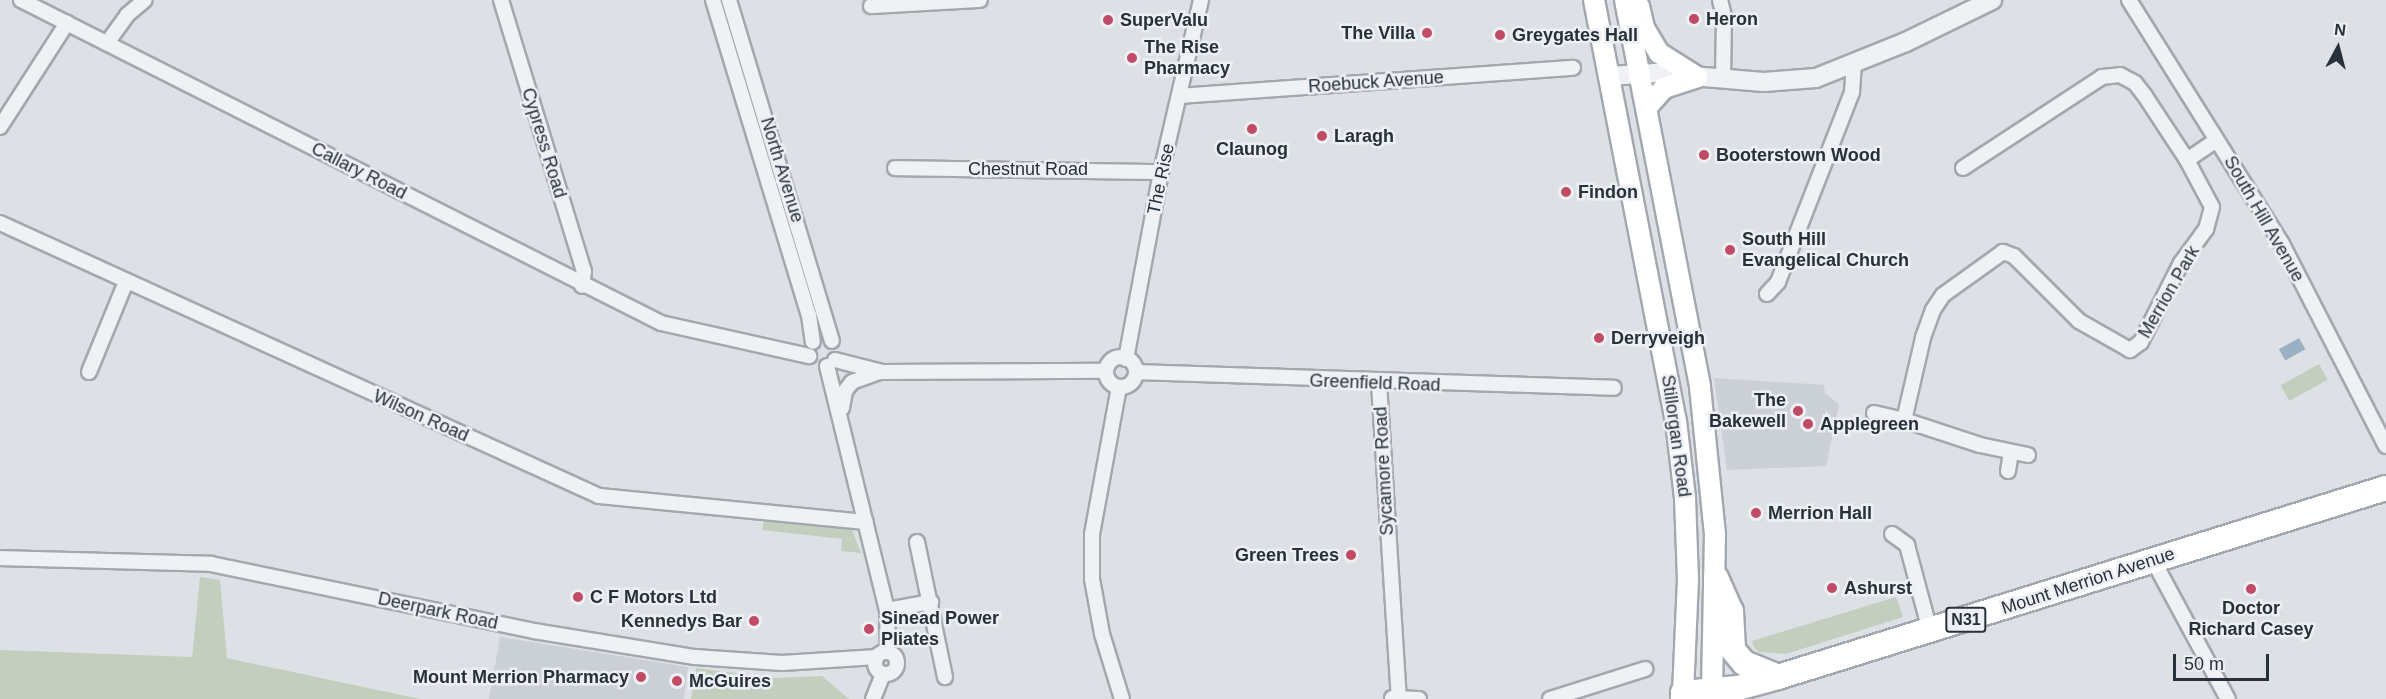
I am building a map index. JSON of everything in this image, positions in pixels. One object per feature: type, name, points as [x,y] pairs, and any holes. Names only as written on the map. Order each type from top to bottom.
[{"type":"highway","name":"Mount Merrion Avenue","points":[[1683,696],[1712,695],[1778,677],[2386,488]]},
{"type":"highway","points":[[1716,578],[1731,611],[1733,650],[1744,663],[1778,677]]},
{"type":"main road","points":[[1595,5],[1616,17],[1629,2],[1654,46],[1665,60],[1697,77]]},
{"type":"main road","name":"Stillorgan Road","points":[[1629,2],[1639,72],[1700,387],[1716,578],[1712,695]]},
{"type":"main road","name":"Stillorgan Road","points":[[1595,5],[1676,421],[1685,498],[1686,637],[1683,696]]},
{"type":"main road","points":[[1646,108],[1664,88],[1697,77]]},
{"type":"main road","points":[[1686,637],[1698,642],[1711,624],[1716,578]]},
{"type":"street","name":"Callary Road","points":[[21,0],[582,286],[664,324],[700,335],[809,356]]},
{"type":"street","points":[[107,43],[127,15],[145,0]]},
{"type":"street","name":"Cypress Road","points":[[501,0],[584,271],[582,286]]},
{"type":"street","name":"North Avenue","points":[[713,0],[809,315],[813,342]]},
{"type":"street","name":"North Avenue","points":[[729,0],[832,341]]},
{"type":"street","points":[[871,6],[980,0]]},
{"type":"street","name":"The Rise","points":[[1126,359],[1161,172],[1201,0]]},
{"type":"street","points":[[1720,0],[1724,16],[1723,77]]},
{"type":"street","points":[[1609,76],[1639,72],[1801,81],[1854,65],[1992,0]]},
{"type":"street","name":"South Hill Avenue","points":[[2129,0],[2282,244],[2386,446]]},
{"type":"street","points":[[0,128],[67,23]]},
{"type":"street","points":[[1767,294],[1778,282],[1852,92],[1854,65]]},
{"type":"street","name":"Roebuck Avenue","points":[[1179,96],[1574,68]]},
{"type":"street","name":"Merrion Park","points":[[1904,420],[1933,310],[1943,296],[2004,252],[2014,256],[2079,321],[2130,350],[2141,342],[2159,302],[2212,215],[2210,199],[2187,160],[2134,83],[2120,75],[2102,77],[1963,168]]},
{"type":"street","points":[[2187,160],[2217,140]]},
{"type":"street","name":"Chestnut Road","points":[[895,168],[1161,172]]},
{"type":"street","name":"Wilson Road","points":[[0,223],[599,496],[866,522]]},
{"type":"street","points":[[89,372],[126,282]]},
{"type":"street","points":[[883,674],[876,667],[882,655],[887,610],[831,363],[837,352],[832,341],[824,338],[813,342],[809,356],[814,364],[831,363],[882,372],[1106,372]]},
{"type":"street","points":[[1126,359],[1136,372],[1132,382],[1119,387],[1111,383],[1106,372],[1113,360],[1126,359]]},
{"type":"street","points":[[841,412],[845,391],[852,382],[882,372]]},
{"type":"street","name":"Greenfield Road","points":[[1136,372],[1379,383],[1614,388]]},
{"type":"street","name":"Sycamore Road","points":[[1379,383],[1396,698]]},
{"type":"street","points":[[1119,387],[1092,534],[1092,579],[1098,612],[1122,699]]},
{"type":"street","points":[[1874,413],[2028,455]]},
{"type":"street","points":[[2008,471],[2011,452]]},
{"type":"street","points":[[1892,534],[1907,545],[1930,631]]},
{"type":"street","points":[[917,542],[945,677]]},
{"type":"street","name":"Deerpark Road","points":[[0,558],[211,564],[534,631],[695,657],[782,663],[882,655]]},
{"type":"street","points":[[2153,560],[2228,699]]},
{"type":"street","points":[[887,610],[931,602]]},
{"type":"street","points":[[882,655],[896,658],[897,664],[892,673],[883,674]]},
{"type":"street","points":[[1550,699],[1644,669]]},
{"type":"street","points":[[873,699],[883,674]]},
{"type":"street","points":[[1396,698],[1419,699]]},
{"type":"shaded area","points":[[1714,378],[1824,385],[1825,393],[1839,405],[1826,466],[1727,470]]},
{"type":"shaded area","points":[[500,637],[688,667],[684,699],[489,699]]},
{"type":"green space","points":[[2319,364],[2328,380],[2289,401],[2281,385]]},
{"type":"green space","points":[[764,520],[852,530],[861,553],[841,551],[842,539],[762,530]]},
{"type":"green space","points":[[200,577],[220,580],[227,658],[420,699],[0,699],[0,650],[192,657]]},
{"type":"green space","points":[[1896,597],[1903,617],[1786,654],[1759,652],[1754,648],[1752,641]]},
{"type":"green space","points":[[696,668],[775,678],[822,676],[849,699],[691,699]]},
{"type":"water","points":[[2299,338],[2305,349],[2285,361],[2279,349]]},
{"type":"place","name":"Heron","points":[[1694,19]]},
{"type":"place","name":"SuperValu","points":[[1108,20]]},
{"type":"place","name":"The Villa","points":[[1427,33]]},
{"type":"place","name":"Greygates Hall","points":[[1500,35]]},
{"type":"place","name":"The Rise Pharmacy","points":[[1132,58]]},
{"type":"place","name":"Claunog","points":[[1252,129]]},
{"type":"place","name":"Laragh","points":[[1322,136]]},
{"type":"place","name":"Booterstown Wood","points":[[1704,155]]},
{"type":"place","name":"Findon","points":[[1566,192]]},
{"type":"place","name":"South Hill Evangelical Church","points":[[1730,250]]},
{"type":"place","name":"Derryveigh","points":[[1599,338]]},
{"type":"place","name":"The Bakewell","points":[[1798,411]]},
{"type":"place","name":"Applegreen","points":[[1808,424]]},
{"type":"place","name":"Merrion Hall","points":[[1756,513]]},
{"type":"place","name":"Green Trees","points":[[1351,555]]},
{"type":"place","name":"Ashurst","points":[[1832,588]]},
{"type":"place","name":"Doctor Richard Casey","points":[[2251,589]]},
{"type":"place","name":"C F Motors Ltd","points":[[578,597]]},
{"type":"place","name":"Kennedys Bar","points":[[754,621]]},
{"type":"place","name":"Sinead Power Pliates","points":[[869,629]]},
{"type":"place","name":"Mount Merrion Pharmacy","points":[[641,677]]},
{"type":"place","name":"McGuires","points":[[677,681]]}]
